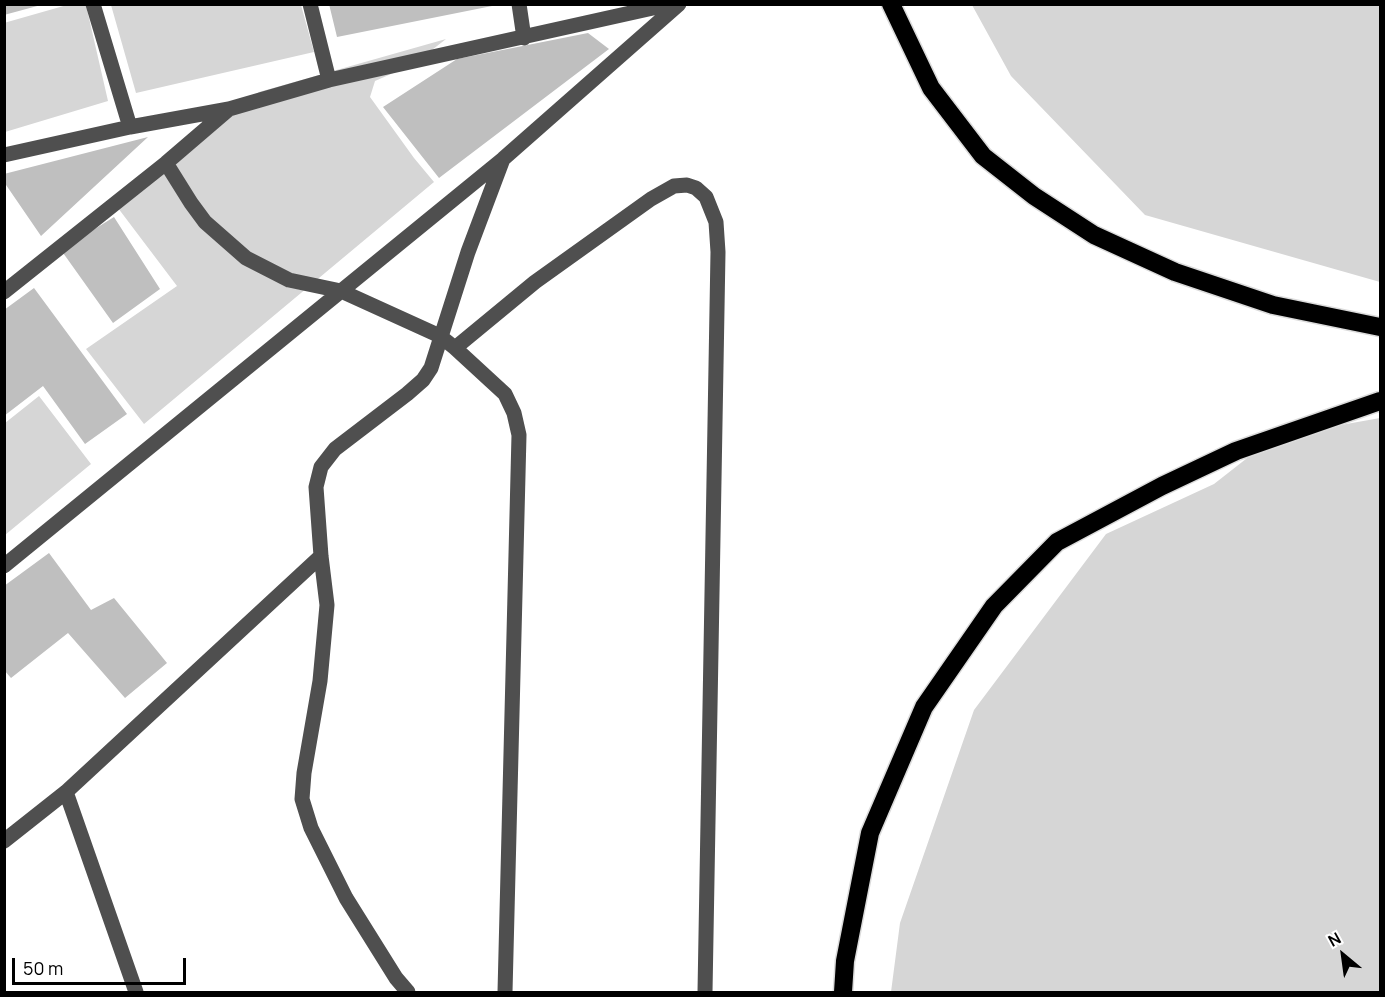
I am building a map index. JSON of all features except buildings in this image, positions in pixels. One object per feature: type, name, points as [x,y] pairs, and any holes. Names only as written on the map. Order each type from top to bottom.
[{"type":"highway","points":[[891,4],[931,88],[983,156],[1034,196],[1094,234],[1176,272],[1274,305],[1380,327]]},
{"type":"highway","points":[[843,993],[845,961],[870,833],[924,707],[994,606],[1057,542],[1152,491],[1236,451],[1380,401]]},
{"type":"street","points":[[93,4],[130,127]]},
{"type":"street","points":[[310,4],[329,80]]},
{"type":"street","points":[[519,4],[524,38]]},
{"type":"street","points":[[4,155],[130,127],[229,109],[329,80],[671,4]]},
{"type":"street","points":[[4,566],[503,159],[679,4]]},
{"type":"street","points":[[4,292],[166,163],[229,109]]},
{"type":"street","points":[[408,993],[396,978],[346,898],[311,828],[302,799],[304,772],[320,681],[327,605],[316,488],[321,467],[335,450],[423,380],[431,368],[474,234],[503,159]]},
{"type":"street","points":[[166,163],[190,203],[206,222],[246,258],[289,280],[341,291],[440,336],[505,394],[514,413],[519,435],[506,993]]},
{"type":"street","points":[[456,348],[535,282],[651,199],[674,186],[687,185],[696,188],[706,197],[716,222],[718,252],[705,993]]},
{"type":"street","points":[[4,841],[66,792],[321,556]]},
{"type":"street","points":[[66,792],[136,993]]},
{"type":"shaded area","points":[[67,5],[86,5],[108,101],[5,132],[4,23]]},
{"type":"shaded area","points":[[111,5],[301,5],[314,52],[136,93]]},
{"type":"shaded area","points":[[972,5],[1380,5],[1380,282],[1145,215],[1011,76]]},
{"type":"shaded area","points":[[446,39],[414,64],[375,81],[370,97],[434,182],[144,424],[86,349],[177,286],[118,208],[259,92]]},
{"type":"shaded area","points":[[39,396],[91,464],[5,535],[5,423]]},
{"type":"shaded area","points":[[1380,418],[1380,992],[891,992],[900,923],[974,710],[1106,534],[1214,484],[1274,437]]}]
